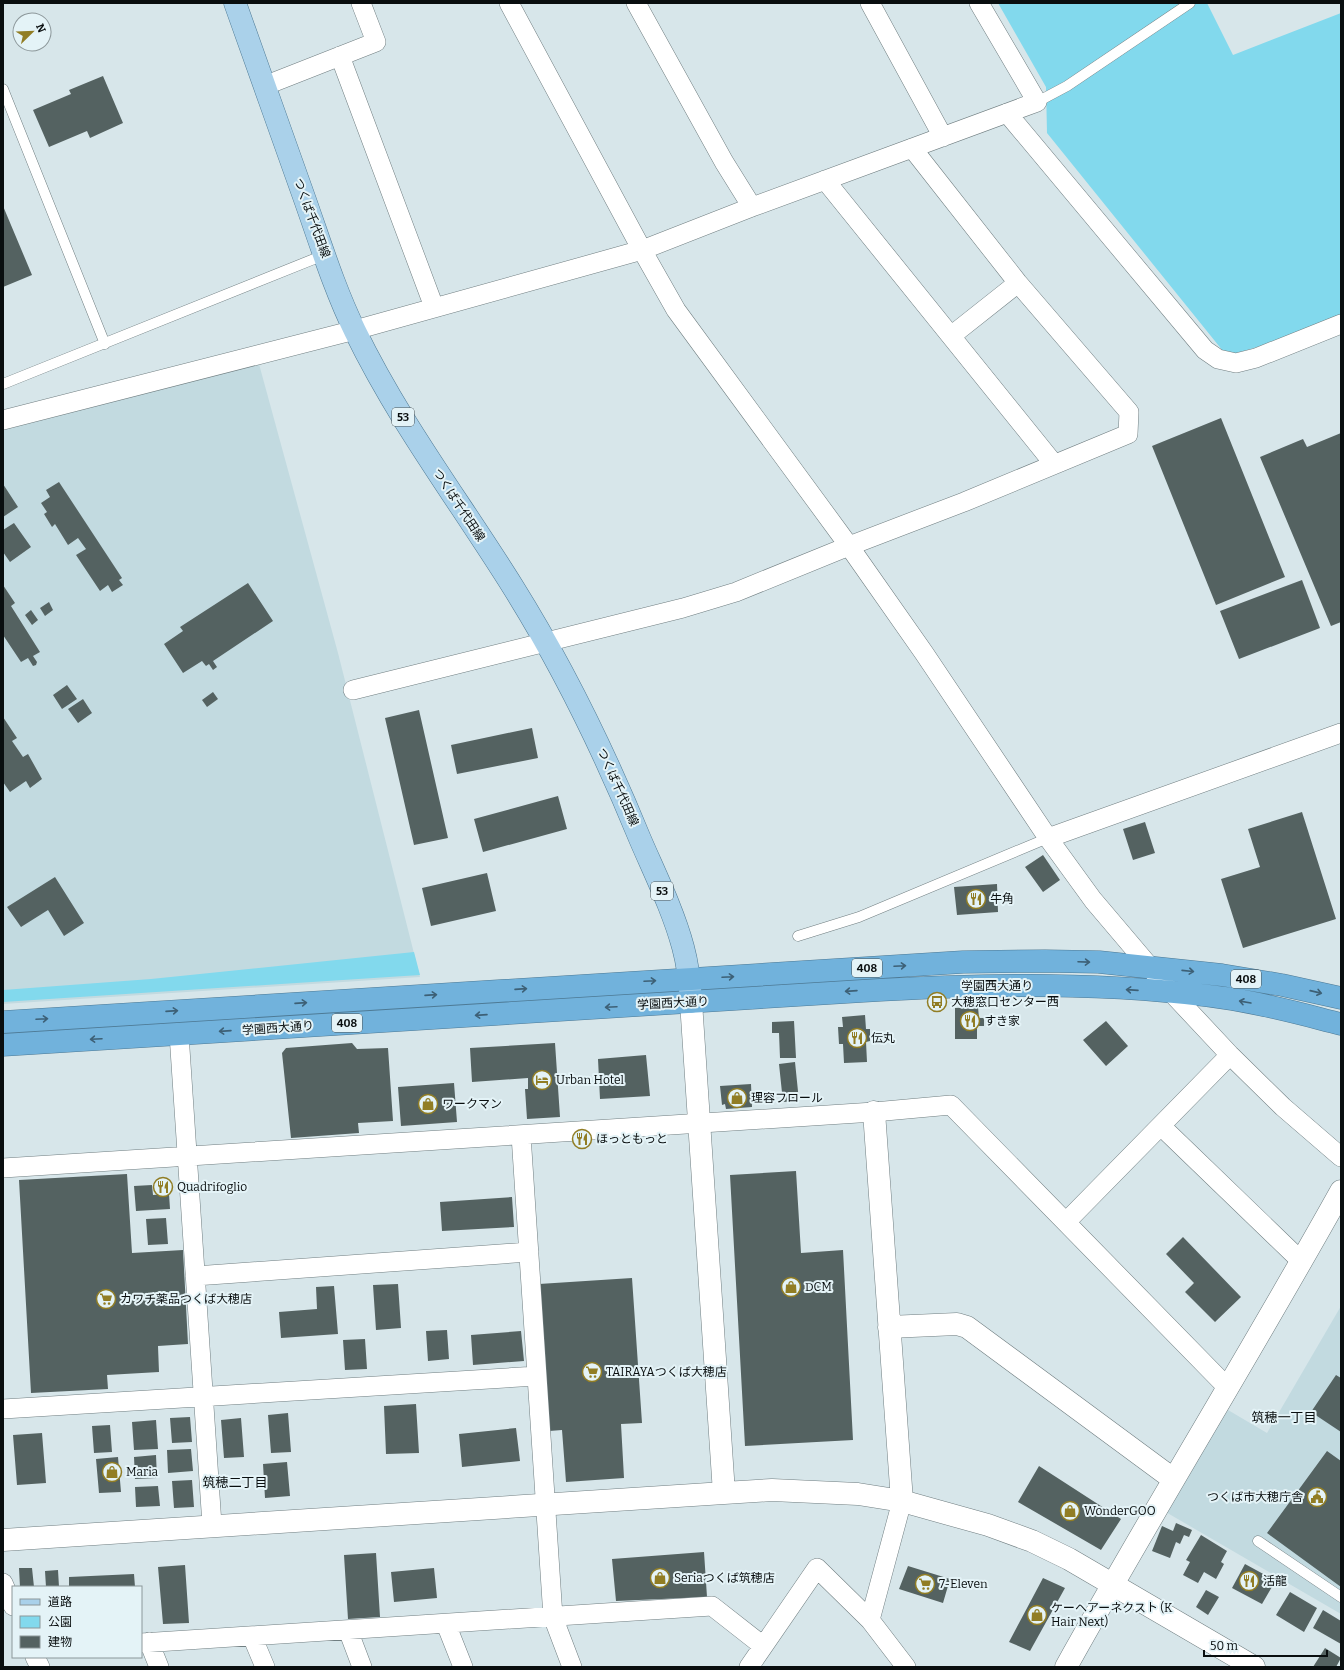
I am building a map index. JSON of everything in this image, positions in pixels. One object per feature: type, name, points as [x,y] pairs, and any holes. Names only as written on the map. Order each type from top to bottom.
[{"type":"highway","name":"学園西大通り","points":[[3,1022],[963,962],[1099,962],[1230,976],[1282,985],[1341,998]]},
{"type":"highway","name":"学園西大通り","points":[[3,1045],[971,985],[1050,986],[1171,992],[1246,1002],[1283,1009],[1341,1024]]},
{"type":"main road","name":"つくば千代田線","points":[[235,3],[324,255],[355,330],[418,443],[512,585],[571,687],[626,805],[674,922],[683,947],[689,979],[691,1002]]},
{"type":"street","points":[[264,86],[376,42],[361,3]]},
{"type":"street","points":[[509,3],[676,310],[849,546],[1048,838],[1093,900],[1149,968],[1171,992],[1230,1055],[1283,1107],[1341,1157]]},
{"type":"street","points":[[636,3],[724,162],[752,207]]},
{"type":"street","points":[[870,3],[943,137]]},
{"type":"street","points":[[3,420],[355,330],[642,250],[752,207],[1037,102],[979,3]]},
{"type":"street","points":[[340,56],[434,307]]},
{"type":"street","points":[[1007,113],[1206,350],[1218,359],[1236,363],[1256,358],[1341,324]]},
{"type":"street","points":[[353,690],[683,608],[736,592],[849,546],[964,502],[1128,434],[1129,412],[1018,283],[912,148]]},
{"type":"street","points":[[825,180],[1054,464]]},
{"type":"street","points":[[951,336],[1018,283]]},
{"type":"street","points":[[1048,838],[1341,733]]},
{"type":"street","points":[[691,1002],[724,1493]]},
{"type":"street","points":[[178,1034],[212,1526]]},
{"type":"street","points":[[1066,1222],[1230,1055]]},
{"type":"street","points":[[3,1168],[874,1112],[951,1105],[1227,1387]]},
{"type":"street","points":[[870,1620],[902,1501],[874,1112]]},
{"type":"street","points":[[1161,1126],[1302,1262]]},
{"type":"street","points":[[521,1135],[552,1617],[572,1667]]},
{"type":"street","points":[[1066,1667],[1173,1479],[1302,1262],[1341,1191]]},
{"type":"street","points":[[195,1276],[529,1252]]},
{"type":"street","points":[[889,1327],[957,1324],[967,1327],[1173,1479]]},
{"type":"street","points":[[3,1409],[537,1376]]},
{"type":"street","points":[[3,1540],[772,1490],[858,1494],[902,1501],[988,1524],[1032,1541],[1069,1559],[1254,1667]]},
{"type":"street","points":[[749,1667],[817,1568],[870,1620],[906,1667]]},
{"type":"street","points":[[3,1583],[12,1604]]},
{"type":"street","points":[[159,1667],[145,1642],[712,1606],[763,1646]]},
{"type":"street","points":[[446,1624],[463,1667]]},
{"type":"street","points":[[348,1630],[362,1667]]},
{"type":"street","points":[[252,1636],[265,1667]]},
{"type":"street","points":[[36,1658],[40,1667]]},
{"type":"lane","points":[[1037,102],[1067,86],[1190,3]]},
{"type":"lane","points":[[3,89],[105,344]]},
{"type":"lane","points":[[3,384],[324,255]]},
{"type":"lane","points":[[798,936],[859,917],[1048,838]]},
{"type":"lane","points":[[1258,1541],[1341,1597]]},
{"type":"shaded area","points":[[259,364],[338,653],[420,977],[3,1004],[3,429]]},
{"type":"shaded area","points":[[1341,1306],[1341,1614],[1164,1511],[1228,1410],[1267,1433]]},
{"type":"green space","points":[[998,3],[1207,3],[1233,55],[1341,13],[1341,322],[1227,356],[1047,133],[1046,87]]},
{"type":"green space","points":[[414,952],[420,975],[3,1002],[3,990],[151,979]]},
{"type":"building","points":[[103,76],[123,123],[90,138],[87,131],[49,147],[33,110],[71,94],[69,90]]},
{"type":"building","points":[[3,206],[32,275],[3,287]]},
{"type":"building","points":[[1221,418],[1285,577],[1216,605],[1152,446]]},
{"type":"building","points":[[1341,433],[1341,622],[1331,626],[1260,457],[1303,439],[1307,447]]},
{"type":"building","points":[[59,482],[122,578],[119,580],[123,585],[112,592],[108,585],[100,591],[76,555],[86,549],[78,538],[68,545],[55,524],[52,527],[44,514],[47,512],[41,503],[50,497],[46,490]]},
{"type":"building","points":[[3,484],[18,507],[3,517]]},
{"type":"building","points":[[14,523],[31,547],[10,562],[3,552],[3,530]]},
{"type":"building","points":[[1302,580],[1320,628],[1239,659],[1220,611]]},
{"type":"building","points":[[248,583],[273,621],[213,661],[217,667],[213,670],[209,664],[206,666],[202,661],[183,673],[164,644],[183,631],[180,627]]},
{"type":"building","points":[[3,585],[15,603],[11,606],[40,652],[33,656],[37,662],[36,665],[33,666],[28,658],[21,662],[3,635]]},
{"type":"building","points":[[49,602],[53,610],[45,616],[40,608]]},
{"type":"building","points":[[31,610],[38,620],[32,625],[25,615]]},
{"type":"building","points":[[67,685],[77,699],[62,709],[53,695]]},
{"type":"building","points":[[213,692],[218,699],[207,707],[202,700]]},
{"type":"building","points":[[83,699],[92,713],[78,723],[68,709]]},
{"type":"building","points":[[419,710],[448,838],[414,845],[385,718]]},
{"type":"building","points":[[3,717],[17,738],[12,741],[23,757],[28,754],[42,779],[30,788],[26,781],[10,792],[3,782]]},
{"type":"building","points":[[532,728],[538,758],[457,774],[451,745]]},
{"type":"building","points":[[558,796],[567,829],[483,852],[474,819]]},
{"type":"building","points":[[1302,812],[1336,919],[1243,948],[1221,879],[1260,867],[1248,829]]},
{"type":"building","points":[[1145,822],[1155,853],[1133,860],[1123,829]]},
{"type":"building","points":[[1043,855],[1060,880],[1043,892],[1025,867]]},
{"type":"building","points":[[487,873],[496,911],[431,926],[422,888]]},
{"type":"building","points":[[55,877],[84,923],[64,936],[48,910],[21,927],[7,907]]},
{"type":"building","name":"牛角","points":[[997,884],[998,912],[957,915],[954,887]]},
{"type":"building","points":[[978,1007],[979,1018],[984,1018],[984,1026],[977,1026],[977,1039],[955,1039],[955,1008]]},
{"type":"building","points":[[865,1015],[866,1029],[870,1029],[870,1041],[866,1042],[867,1062],[844,1063],[843,1044],[839,1044],[838,1027],[843,1027],[842,1017]]},
{"type":"building","points":[[794,1021],[796,1058],[780,1058],[779,1033],[772,1033],[772,1022]]},
{"type":"building","points":[[1106,1021],[1128,1046],[1106,1066],[1083,1040]]},
{"type":"building","points":[[352,1043],[357,1049],[388,1048],[393,1121],[358,1123],[359,1133],[291,1138],[282,1053],[286,1048]]},
{"type":"building","name":"Urban Hotel","points":[[555,1043],[560,1117],[527,1119],[525,1089],[528,1089],[528,1078],[472,1082],[470,1048]]},
{"type":"building","points":[[646,1055],[650,1096],[600,1099],[598,1059]]},
{"type":"building","points":[[795,1062],[799,1101],[783,1102],[779,1064]]},
{"type":"building","name":"ワークマン","points":[[454,1083],[457,1122],[401,1126],[398,1087]]},
{"type":"building","points":[[751,1084],[752,1107],[726,1109],[725,1104],[722,1105],[720,1086]]},
{"type":"building","name":"DCM","points":[[796,1171],[801,1253],[843,1250],[853,1440],[745,1446],[730,1175]]},
{"type":"building","name":"カワチ薬品つくば大穂店","points":[[127,1174],[132,1253],[183,1250],[188,1344],[158,1346],[159,1372],[107,1375],[108,1389],[31,1393],[19,1180]]},
{"type":"building","points":[[152,1185],[153,1195],[169,1194],[170,1209],[136,1211],[134,1186]]},
{"type":"building","points":[[512,1197],[514,1227],[442,1231],[440,1202]]},
{"type":"building","points":[[166,1218],[168,1244],[148,1245],[146,1219]]},
{"type":"building","points":[[1183,1237],[1241,1297],[1215,1322],[1185,1292],[1194,1283],[1166,1254]]},
{"type":"building","name":"TAIRAYAつくば大穂店","points":[[632,1278],[642,1423],[621,1424],[624,1478],[566,1482],[562,1430],[549,1431],[539,1284]]},
{"type":"building","points":[[398,1284],[401,1328],[376,1330],[373,1285]]},
{"type":"building","points":[[334,1286],[338,1334],[281,1338],[279,1312],[317,1309],[316,1287]]},
{"type":"building","points":[[447,1330],[449,1359],[428,1361],[426,1331]]},
{"type":"building","points":[[521,1331],[524,1361],[473,1365],[471,1335]]},
{"type":"building","points":[[365,1339],[367,1369],[345,1370],[343,1340]]},
{"type":"building","points":[[1336,1375],[1341,1378],[1341,1432],[1311,1412]]},
{"type":"building","points":[[416,1404],[419,1453],[386,1454],[384,1406]]},
{"type":"building","points":[[288,1413],[291,1452],[271,1453],[268,1415]]},
{"type":"building","points":[[190,1417],[192,1442],[172,1443],[170,1418]]},
{"type":"building","points":[[241,1418],[244,1457],[224,1458],[221,1420]]},
{"type":"building","points":[[156,1420],[158,1449],[134,1450],[132,1422]]},
{"type":"building","points":[[110,1425],[112,1452],[94,1453],[92,1426]]},
{"type":"building","points":[[516,1428],[520,1461],[462,1467],[459,1434]]},
{"type":"building","points":[[42,1433],[46,1483],[17,1485],[13,1435]]},
{"type":"building","points":[[191,1449],[193,1471],[168,1473],[167,1450]]},
{"type":"building","name":"つくば市大穂庁舎","points":[[1327,1451],[1341,1461],[1341,1587],[1267,1533]]},
{"type":"building","points":[[156,1455],[157,1478],[135,1479],[134,1457]]},
{"type":"building","points":[[118,1457],[121,1492],[99,1493],[96,1459]]},
{"type":"building","points":[[287,1462],[290,1496],[265,1498],[263,1464]]},
{"type":"building","name":"WonderGOO","points":[[1039,1466],[1121,1519],[1101,1550],[1018,1502]]},
{"type":"building","points":[[192,1480],[194,1507],[174,1508],[172,1481]]},
{"type":"building","points":[[158,1486],[160,1506],[136,1507],[135,1487]]},
{"type":"building","points":[[1176,1523],[1192,1530],[1189,1537],[1184,1535],[1180,1544],[1176,1542],[1170,1558],[1152,1551],[1162,1526],[1173,1531]]},
{"type":"building","points":[[1201,1535],[1227,1551],[1221,1562],[1224,1564],[1216,1579],[1204,1572],[1198,1583],[1183,1575],[1190,1562],[1186,1560]]},
{"type":"building","name":"Seriaつくば筑穂店","points":[[704,1552],[707,1597],[616,1601],[612,1559]]},
{"type":"building","points":[[376,1553],[380,1617],[348,1619],[344,1555]]},
{"type":"building","points":[[1245,1564],[1280,1583],[1277,1587],[1273,1585],[1262,1604],[1232,1588]]},
{"type":"building","points":[[185,1565],[189,1623],[163,1624],[158,1567]]},
{"type":"building","name":"7-Eleven","points":[[908,1566],[950,1579],[943,1603],[899,1589]]},
{"type":"building","points":[[19,1568],[32,1568],[34,1586],[20,1586]]},
{"type":"building","points":[[434,1568],[437,1598],[394,1602],[391,1572]]},
{"type":"building","points":[[58,1570],[59,1586],[46,1586],[45,1571]]},
{"type":"building","points":[[134,1574],[135,1586],[69,1586],[69,1577]]},
{"type":"building","name":"ケーヘアーネクスト (K Hair Next)","points":[[1043,1578],[1065,1588],[1030,1651],[1009,1642]]},
{"type":"building","points":[[1206,1590],[1219,1597],[1208,1615],[1196,1607]]},
{"type":"building","points":[[1290,1592],[1317,1608],[1304,1632],[1276,1615]]},
{"type":"building","points":[[1323,1610],[1341,1621],[1341,1644],[1313,1628]]},
{"type":"building","points":[[1325,1648],[1341,1658],[1336,1667],[1313,1667]]},
{"type":"place","name":"牛角","points":[[976,899]]},
{"type":"place","name":"大穂窓口センター西","points":[[937,1002]]},
{"type":"place","name":"すき家","points":[[970,1021]]},
{"type":"place","name":"伝丸","points":[[857,1038]]},
{"type":"place","name":"Urban Hotel","points":[[542,1080]]},
{"type":"place","name":"理容フロール","points":[[737,1098]]},
{"type":"place","name":"ワークマン","points":[[428,1104]]},
{"type":"place","name":"ほっともっと","points":[[582,1139]]},
{"type":"place","name":"Quadrifoglio","points":[[163,1187]]},
{"type":"place","name":"DCM","points":[[791,1287]]},
{"type":"place","name":"カワチ薬品つくば大穂店","points":[[106,1299]]},
{"type":"place","name":"TAIRAYAつくば大穂店","points":[[592,1372]]},
{"type":"place","name":"Maria","points":[[112,1472]]},
{"type":"place","name":"つくば市大穂庁舎","points":[[1317,1497]]},
{"type":"place","name":"WonderGOO","points":[[1070,1511]]},
{"type":"place","name":"Seriaつくば筑穂店","points":[[660,1578]]},
{"type":"place","name":"活龍","points":[[1249,1581]]},
{"type":"place","name":"7-Eleven","points":[[925,1584]]},
{"type":"place","name":"ケーヘアーネクスト (K Hair Next)","points":[[1037,1615]]},
{"type":"district","name":"筑穂一丁目","points":[[1284,1417]]},
{"type":"district","name":"筑穂二丁目","points":[[235,1482]]}]
